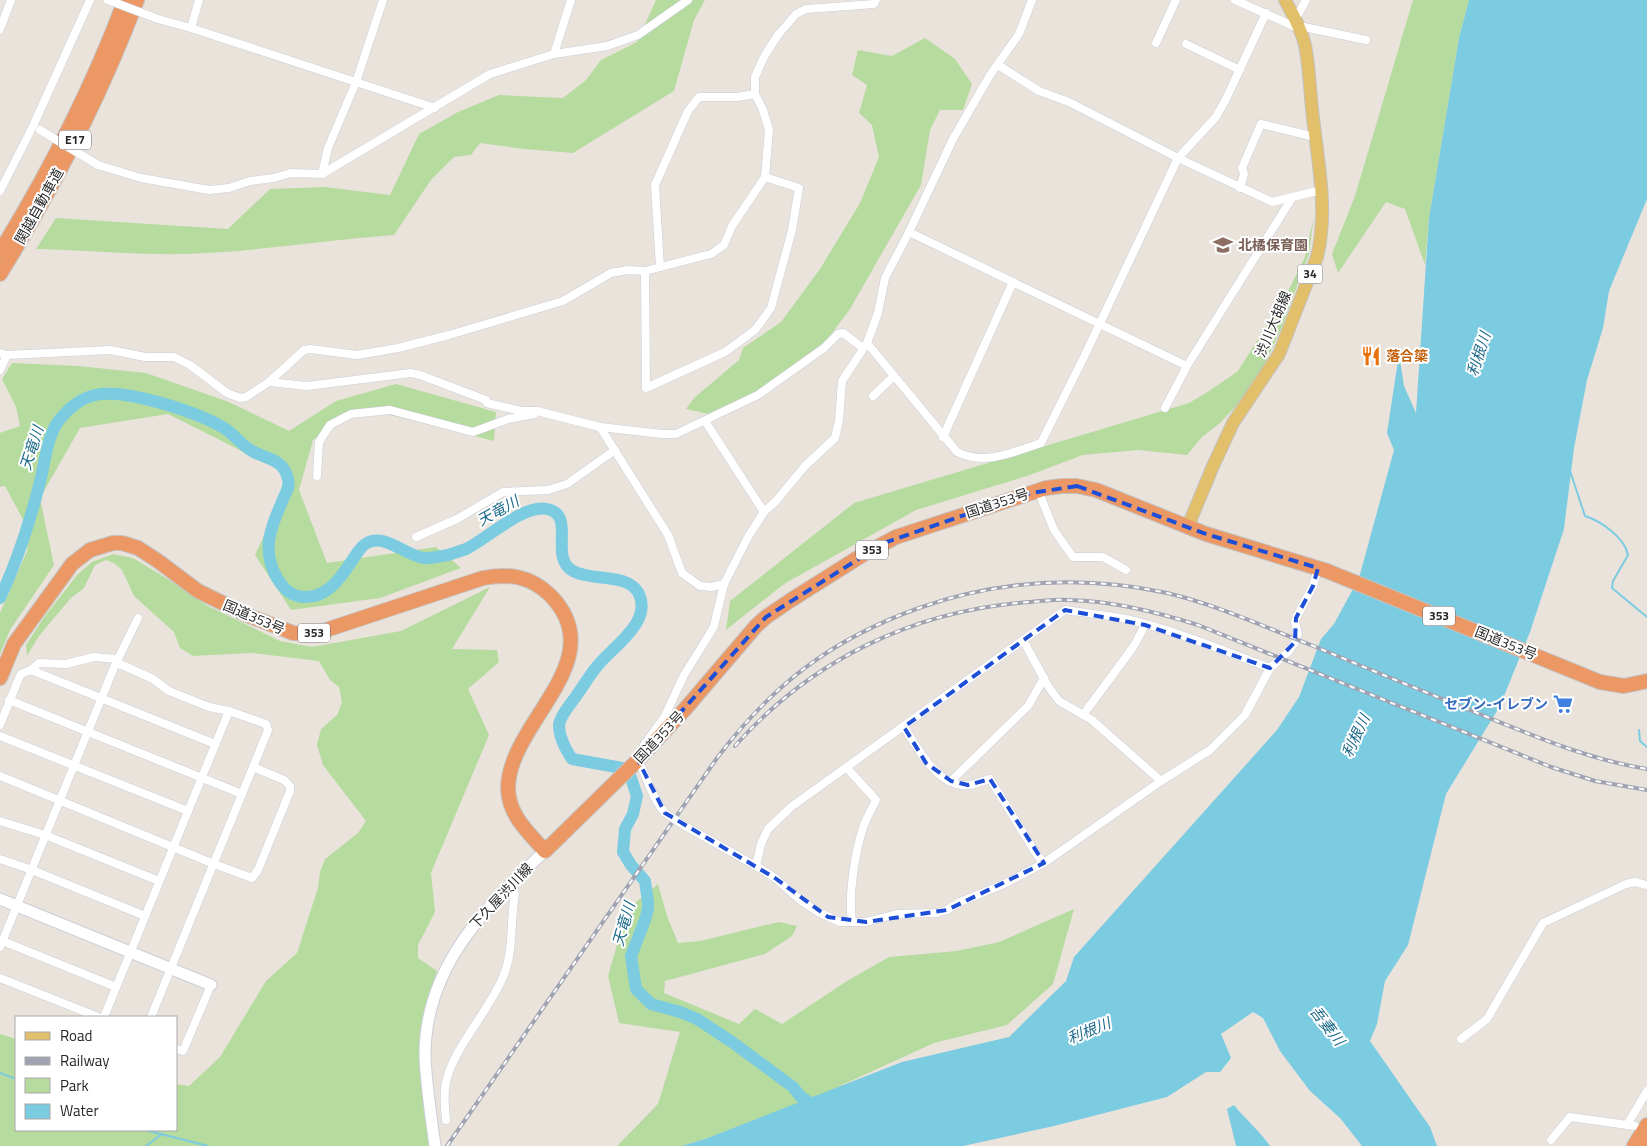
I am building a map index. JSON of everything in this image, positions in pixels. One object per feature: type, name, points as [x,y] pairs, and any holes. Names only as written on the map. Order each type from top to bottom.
[{"type":"highway","name":"関越自動車道","points":[[0,252],[41,181],[75,115],[112,34],[125,0]]},
{"type":"highway","name":"関越自動車道","points":[[0,274],[40,207],[84,123],[113,60],[137,0]]},
{"type":"highway","name":"国道353号","points":[[0,678],[14,644],[72,564],[90,550],[105,544],[122,543],[138,548],[208,597],[247,615],[293,633],[301,634],[320,632],[483,578],[504,575],[525,578],[551,596],[566,616],[570,631],[571,646],[566,668],[514,760],[508,786],[511,804],[518,821],[545,851],[635,763],[686,708],[746,636],[766,617],[884,542],[1038,490],[1062,486],[1077,486],[1096,490],[1188,526],[1264,552],[1322,569],[1600,682],[1624,686],[1647,681]]},
{"type":"highway","points":[[1634,1146],[1636,1125]]},
{"type":"main road","name":"渋川大胡線","points":[[1188,526],[1224,441],[1238,414],[1274,362],[1288,332],[1317,257],[1321,241],[1323,225],[1321,190],[1305,46],[1298,24],[1285,0]]},
{"type":"main road","name":"下久屋渋川線","points":[[435,1146],[425,1054],[430,1016],[440,983],[467,933],[479,917],[508,885],[545,851]]},
{"type":"main road","points":[[0,899],[211,985]]},
{"type":"street","points":[[0,29],[11,0]]},
{"type":"street","points":[[0,191],[37,128],[90,0]]},
{"type":"street","points":[[108,0],[158,19],[191,28],[435,108]]},
{"type":"street","points":[[191,28],[199,0]]},
{"type":"street","points":[[322,174],[328,148],[356,82],[383,0]]},
{"type":"street","points":[[554,54],[571,0]]},
{"type":"street","points":[[37,128],[98,165],[141,178],[209,190],[229,188],[250,181],[274,178],[291,173],[322,174],[490,74],[554,54],[607,46],[638,35],[688,0]]},
{"type":"street","points":[[0,370],[4,354],[111,350],[145,357],[174,357],[190,364],[227,393],[240,398],[246,397],[269,382],[304,350],[310,349],[357,355],[398,348],[563,301],[611,273],[628,270],[645,271],[711,254],[724,245],[732,226],[765,178],[769,130],[763,110],[754,94],[755,77],[765,55],[778,35],[796,14],[806,9],[874,4],[876,0]]},
{"type":"street","points":[[1032,0],[1019,34],[990,75],[953,139],[885,278],[878,313],[865,346],[842,380],[840,421],[835,438],[805,466],[776,501],[764,512],[748,537],[724,584],[714,626],[684,675],[665,716],[643,747],[635,763],[658,806],[665,813],[775,878],[800,900],[818,912],[840,922],[866,922],[896,914],[937,913],[1004,884],[1044,863],[1161,781],[1210,750],[1249,709],[1270,668],[1289,651],[1295,642],[1298,633],[1295,622],[1322,569]]},
{"type":"street","points":[[1156,43],[1176,0]]},
{"type":"street","points":[[1235,0],[1266,14],[1298,24],[1366,40]]},
{"type":"street","points":[[1298,24],[1306,0]]},
{"type":"street","points":[[269,382],[307,386],[411,373],[486,400],[487,403],[521,411],[536,410],[600,426],[676,434],[758,395],[824,348],[838,334],[843,333],[865,346],[894,376],[957,452],[976,458],[997,458],[1041,443],[1100,324],[1178,158],[1216,117],[1266,14]]},
{"type":"street","points":[[1186,44],[1240,70]]},
{"type":"street","points":[[998,65],[1039,91],[1070,102],[1178,158],[1272,202],[1321,190]]},
{"type":"street","points":[[660,266],[655,184],[688,111],[699,97],[737,97],[754,94]]},
{"type":"street","points":[[1240,188],[1244,174],[1242,168],[1261,124],[1315,137]]},
{"type":"street","points":[[645,271],[646,388],[725,352],[755,330],[771,308],[792,230],[799,188],[765,178]]},
{"type":"street","points":[[1165,408],[1187,366],[1292,198]]},
{"type":"street","points":[[909,232],[1187,366]]},
{"type":"street","points":[[943,437],[1013,282]]},
{"type":"street","points":[[873,396],[894,376]]},
{"type":"street","points":[[317,476],[319,442],[330,425],[351,414],[390,410],[473,432],[508,419],[544,412]]},
{"type":"street","points":[[705,421],[764,512]]},
{"type":"street","points":[[600,426],[668,535],[682,573],[700,586],[711,587],[724,584]]},
{"type":"street","points":[[416,537],[457,519],[503,492],[548,490],[567,484],[615,450]]},
{"type":"street","points":[[1038,490],[1054,530],[1073,557],[1103,557],[1126,570]]},
{"type":"street","points":[[756,866],[761,844],[768,829],[791,807],[1066,610],[1126,619],[1270,668]]},
{"type":"street","points":[[0,725],[21,674],[31,670],[39,663],[66,664],[94,656],[118,659],[138,618]]},
{"type":"street","points":[[1083,715],[1134,646],[1145,625]]},
{"type":"street","points":[[1023,640],[1059,701],[1092,720],[1161,781]]},
{"type":"street","points":[[116,987],[1,943],[101,698],[114,668],[120,664],[153,679],[169,691],[210,707],[229,711],[267,726],[268,730],[151,1016]]},
{"type":"street","points":[[31,670],[215,744]]},
{"type":"street","points":[[951,781],[1028,706],[1044,678]]},
{"type":"street","points":[[9,700],[242,794]]},
{"type":"street","points":[[104,1016],[229,711]]},
{"type":"street","points":[[904,727],[926,762],[951,781],[960,785],[968,785],[990,779],[1037,855],[1044,863]]},
{"type":"street","points":[[0,736],[188,811]]},
{"type":"street","points":[[0,776],[252,878],[258,870],[290,791],[290,786],[284,780],[254,767]]},
{"type":"street","points":[[847,768],[876,800],[864,825],[857,852],[850,907],[852,922]]},
{"type":"street","points":[[0,821],[45,835],[159,881]]},
{"type":"street","points":[[0,859],[145,916]]},
{"type":"street","points":[[1460,1039],[1487,1019],[1544,922],[1626,884],[1635,882],[1647,885]]},
{"type":"street","points":[[446,1120],[444,1097],[446,1081],[453,1063],[496,992],[506,971],[515,894],[508,885]]},
{"type":"street","points":[[0,978],[95,1016]]},
{"type":"street","points":[[178,1050],[183,1051],[211,985]]},
{"type":"street","points":[[1550,1140],[1570,1117],[1636,1125],[1647,1091]]},
{"type":"highlighted area","points":[[1077,486],[1206,534],[1318,568],[1313,586],[1296,618],[1295,642],[1270,668],[1145,625],[1065,610],[904,727],[926,763],[951,781],[968,785],[990,779],[1044,863],[947,910],[866,922],[828,917],[775,878],[665,813],[638,760],[766,617],[884,543],[1025,494]]},
{"type":"green space","points":[[656,0],[705,0],[694,20],[674,91],[573,153],[480,143],[471,155],[454,157],[431,180],[394,235],[237,251],[185,254],[36,249],[56,218],[228,229],[270,189],[325,187],[390,195],[419,134],[458,112],[499,95],[563,98],[586,80],[601,60],[637,42]]},
{"type":"green space","points":[[1413,0],[1469,0],[1459,38],[1429,218],[1425,265],[1405,209],[1386,202],[1338,273],[1332,254],[1355,196]]},
{"type":"green space","points":[[925,38],[955,59],[972,84],[963,110],[940,110],[930,130],[921,185],[850,309],[821,348],[759,390],[708,414],[686,409],[694,398],[739,360],[743,348],[781,322],[820,269],[860,203],[879,157],[872,125],[859,113],[867,85],[852,75],[858,50],[892,56]]},
{"type":"green space","points":[[1314,216],[1309,254],[1281,329],[1260,374],[1237,405],[1220,423],[1202,437],[1187,455],[1138,450],[1083,455],[1027,476],[916,510],[784,584],[726,630],[730,601],[854,503],[1189,403],[1238,371],[1288,291],[1305,257]]},
{"type":"green space","points":[[12,363],[78,366],[146,373],[229,402],[289,431],[336,401],[396,384],[496,412],[494,441],[366,409],[313,440],[299,490],[327,563],[436,547],[461,568],[380,598],[291,610],[255,555],[280,502],[287,474],[168,414],[80,428],[40,498],[54,565],[10,630],[0,654],[0,613],[27,551],[28,529],[5,486],[0,487],[0,433],[20,426],[16,407],[2,379]]},
{"type":"green space","points":[[113,554],[133,558],[208,606],[280,641],[312,647],[401,631],[490,587],[452,649],[497,650],[499,662],[468,689],[489,735],[431,873],[435,912],[418,945],[418,958],[437,971],[427,1002],[423,1024],[422,1080],[429,1146],[0,1146],[0,1034],[15,1039],[15,1131],[178,1131],[178,1084],[189,1086],[220,1057],[266,981],[297,953],[318,888],[320,872],[325,859],[358,833],[366,821],[323,765],[317,745],[321,729],[337,715],[342,702],[339,687],[330,680],[319,661],[251,653],[193,656],[180,648],[174,632],[134,596],[122,570],[114,563],[106,560],[95,565],[84,588],[71,598],[39,636],[27,656],[26,645],[45,616],[78,574],[92,562]]},
{"type":"green space","points":[[658,884],[667,916],[678,943],[700,941],[779,922],[797,926],[792,936],[765,954],[665,981],[664,993],[739,1024],[755,1009],[782,1024],[847,981],[889,957],[957,951],[999,942],[1074,909],[1053,984],[1007,1025],[934,1043],[820,1095],[705,1139],[682,1146],[617,1146],[658,1104],[680,1032],[619,1023],[608,976],[618,941],[636,902]]},
{"type":"water","points":[[1469,0],[1647,0],[1647,199],[1609,291],[1603,328],[1587,380],[1574,448],[1564,529],[1530,632],[1500,706],[1446,794],[1408,945],[1385,981],[1377,1024],[1370,1041],[1430,1127],[1437,1146],[1362,1146],[1340,1118],[1310,1091],[1280,1051],[1263,1018],[1253,1012],[1221,1034],[1231,1058],[1220,1072],[1206,1072],[1167,1097],[1054,1126],[963,1146],[682,1146],[705,1139],[902,1062],[1009,1037],[1066,981],[1074,957],[1277,730],[1299,697],[1321,639],[1334,624],[1359,578],[1394,450],[1387,433],[1399,354],[1404,386],[1416,413],[1429,218],[1459,38]]},
{"type":"water","points":[[1234,1105],[1270,1146],[1236,1146],[1227,1109]]},
{"type":"waterway","name":"天竜川","points":[[0,598],[27,526],[52,433],[60,419],[72,407],[85,398],[95,395],[124,395],[142,398],[197,415],[224,428],[248,449],[278,463],[286,472],[289,481],[272,527],[269,557],[277,578],[288,592],[296,596],[315,596],[329,589],[341,577],[362,547],[367,543],[381,541],[417,556],[433,558],[466,549],[505,523],[527,512],[547,509],[556,513],[562,528],[562,547],[566,565],[573,571],[581,574],[627,583],[634,587],[639,594],[642,604],[636,624],[630,633],[593,672],[565,711],[559,725],[563,743],[572,759],[622,768],[630,775],[637,796],[633,814],[625,829],[623,852],[645,881],[648,902],[645,920],[631,956],[636,989],[651,1004],[697,1019],[732,1042],[793,1087],[800,1096],[820,1110]]},
{"type":"waterway","points":[[1570,471],[1585,516],[1611,531],[1626,549],[1628,555],[1613,581],[1612,588],[1647,617]]},
{"type":"waterway","points":[[1639,730],[1640,741],[1647,747]]},
{"type":"waterway","points":[[0,1073],[15,1079]]},
{"type":"waterway","points":[[149,1131],[208,1146]]},
{"type":"waterway","points":[[146,1146],[162,1134]]},
{"type":"railway","points":[[447,1146],[717,758],[738,732],[783,686],[806,667],[859,634],[919,608],[980,591],[1042,583],[1104,584],[1136,587],[1167,593],[1242,617],[1546,740],[1585,754],[1647,769]]},
{"type":"railway","points":[[735,746],[765,715],[797,688],[832,664],[868,644],[906,628],[946,616],[987,607],[1054,600],[1085,601],[1118,605],[1198,625],[1551,767],[1595,781],[1647,790]]},
{"type":"place","name":"北橘保育園","points":[[1223,245]]},
{"type":"place","name":"落合簗","points":[[1371,356]]},
{"type":"place","name":"セブン-イレブン","points":[[1563,704]]},
{"type":"water label","name":"利根川","points":[[1479,354]]},
{"type":"water label","name":"利根川","points":[[1356,736]]},
{"type":"water label","name":"吾妻川","points":[[1327,1026]]},
{"type":"water label","name":"利根川","points":[[1089,1031]]}]
